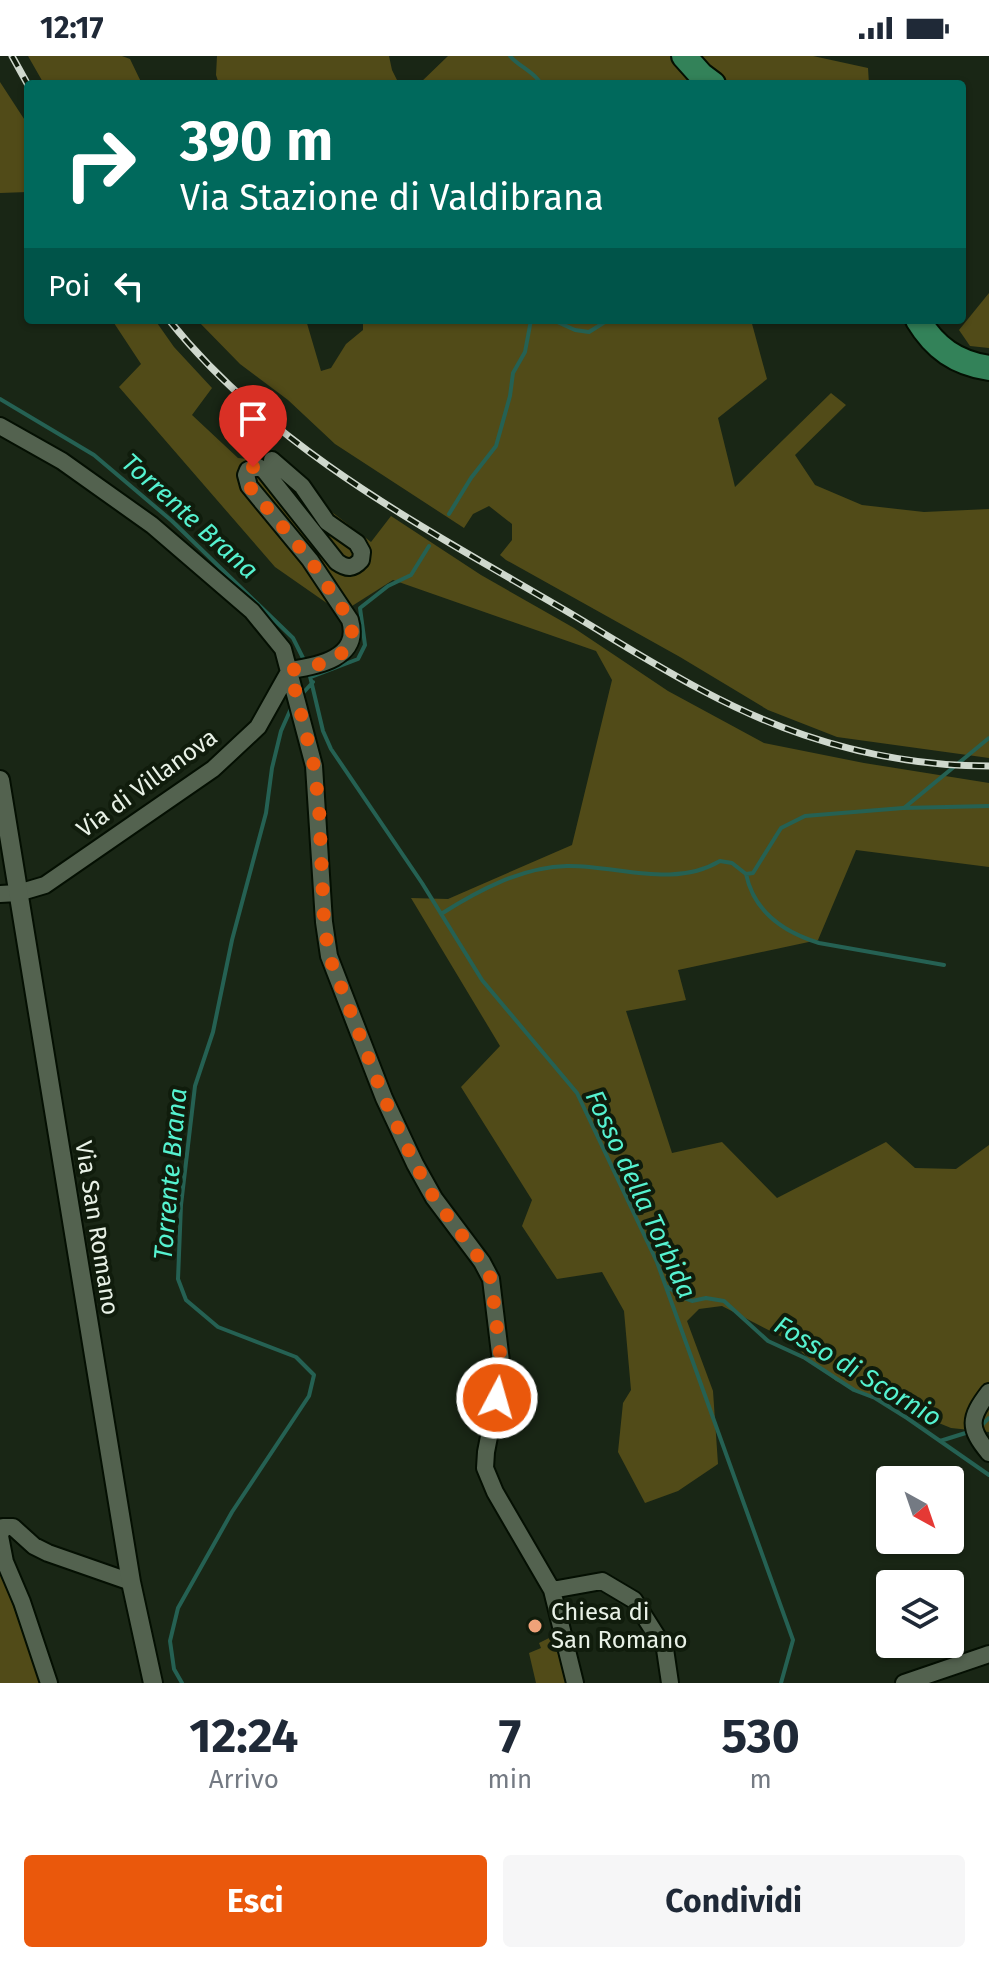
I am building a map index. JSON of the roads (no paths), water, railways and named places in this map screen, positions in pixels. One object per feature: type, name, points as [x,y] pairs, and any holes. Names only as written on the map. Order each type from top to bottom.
[{"type":"main road","points":[[684,56],[708,80]]},
{"type":"main road","points":[[921,324],[936,345],[951,356],[970,365],[989,368]]},
{"type":"street","points":[[0,426],[62,461],[152,525],[252,611],[283,649],[314,766],[329,956],[384,1098],[415,1164],[434,1198],[482,1262],[491,1279],[502,1370],[485,1468],[495,1492],[552,1590],[575,1683]]},
{"type":"street","points":[[272,460],[302,486],[327,522],[357,543],[362,552],[361,560],[353,567],[346,568],[337,562],[264,470],[258,467],[248,470],[249,486],[310,560],[350,620],[352,634],[346,650],[319,665],[290,670]]},
{"type":"street","name":"Via di Villanova","points":[[9,893],[45,885],[213,769],[258,727],[290,670]]},
{"type":"street","name":"Via San Romano","points":[[0,780],[9,893],[131,1582],[153,1683]]},
{"type":"street","points":[[989,1392],[973,1418],[975,1436],[989,1453]]},
{"type":"street","points":[[49,1683],[5,1562],[0,1536],[3,1527],[13,1527],[34,1546],[48,1553],[131,1582]]},
{"type":"street","points":[[552,1590],[602,1581],[634,1600],[665,1649],[670,1683]]},
{"type":"street","points":[[904,1683],[989,1654]]},
{"type":"waterway","points":[[510,56],[538,80]]},
{"type":"waterway","points":[[449,514],[496,446],[513,373],[525,352],[530,324]]},
{"type":"waterway","points":[[562,324],[589,332],[602,324]]},
{"type":"waterway","name":"Torrente Brana","points":[[0,399],[94,455],[172,521],[293,638],[306,664]]},
{"type":"waterway","points":[[311,677],[358,659],[365,645],[360,608],[388,586],[411,575],[429,546]]},
{"type":"waterway","name":"Fosso della Torbida","points":[[309,672],[323,731],[331,749],[422,883],[482,980],[577,1093],[657,1262],[793,1640],[781,1683]]},
{"type":"waterway","name":"Torrente Brana","points":[[303,693],[313,682]]},
{"type":"waterway","name":"Torrente Brana","points":[[182,1683],[174,1669],[170,1641],[178,1608],[232,1512],[309,1396],[314,1375],[296,1357],[218,1327],[186,1300],[178,1279],[181,1205],[195,1086],[213,1032],[232,940],[266,813],[281,731],[293,704]]},
{"type":"waterway","points":[[904,808],[989,738]]},
{"type":"waterway","points":[[746,874],[753,873],[781,828],[805,816],[903,808],[989,806]]},
{"type":"waterway","points":[[441,914],[501,881],[550,867],[586,867],[664,875],[702,869],[720,861],[732,863],[746,874],[763,910],[794,933],[819,943],[944,965]]},
{"type":"waterway","name":"Fosso di Scornio","points":[[668,1287],[692,1301],[706,1298],[724,1301],[768,1341],[805,1358],[854,1390],[875,1398],[989,1475]]},
{"type":"waterway","points":[[980,1427],[989,1418]]},
{"type":"waterway","points":[[940,1441],[972,1431]]},
{"type":"railway","points":[[12,56],[25,80]]},
{"type":"railway","points":[[173,324],[254,408],[352,482],[404,516],[710,695],[804,735],[872,754],[989,766]]},
{"type":"place","name":"Chiesa di San Romano","points":[[535,1626]]}]
